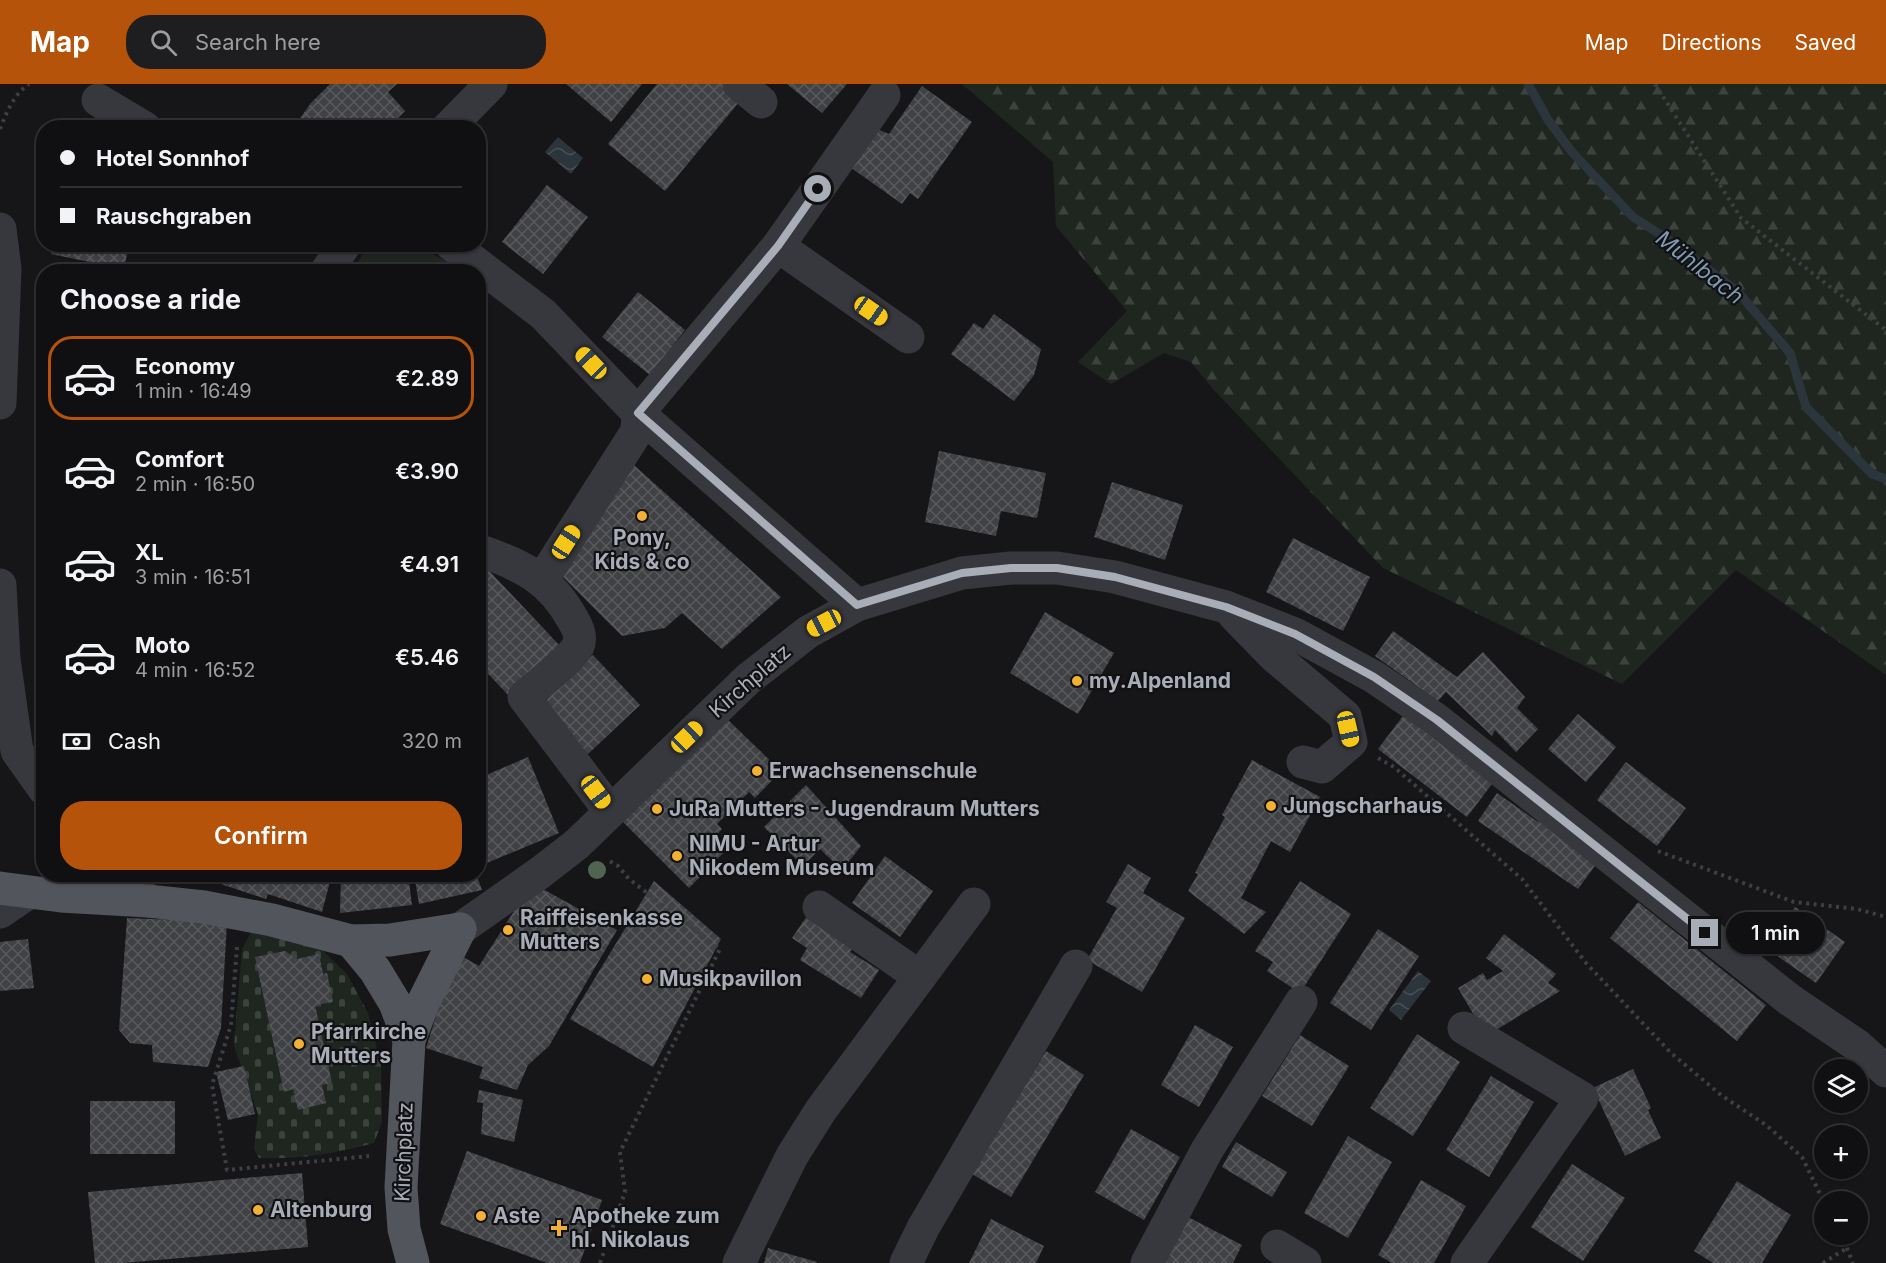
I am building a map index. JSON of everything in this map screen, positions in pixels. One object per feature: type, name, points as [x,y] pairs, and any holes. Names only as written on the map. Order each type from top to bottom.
[{"type":"main road","name":"Kirchplatz","points":[[14,891],[148,901],[239,913],[351,941],[390,940],[460,929]]},
{"type":"main road","name":"Kirchplatz","points":[[413,1263],[402,1212],[409,1040],[424,1002],[460,929]]},
{"type":"main road","name":"Kirchplatz","points":[[351,941],[375,970],[395,1003],[409,1040]]},
{"type":"street","points":[[456,120],[491,84]]},
{"type":"street","points":[[542,580],[637,431],[638,413],[778,246],[884,95]]},
{"type":"street","points":[[98,100],[132,120]]},
{"type":"street","points":[[0,229],[5,269],[0,403]]},
{"type":"street","points":[[778,246],[908,338]]},
{"type":"street","points":[[462,252],[477,264]]},
{"type":"street","points":[[486,271],[543,314],[638,413],[857,605]]},
{"type":"street","points":[[486,554],[542,580],[558,595],[580,633],[580,641],[571,655],[524,697],[610,812]]},
{"type":"street","name":"Kirchplatz","points":[[460,929],[577,844],[748,679],[808,632],[857,605],[962,573],[1011,568],[1057,568],[1115,577],[1226,607],[1295,634],[1374,677],[1437,720],[1790,1000],[1858,1046],[1886,1071]]},
{"type":"street","points":[[0,585],[3,659],[17,751],[36,778]]},
{"type":"street","points":[[1226,607],[1274,656],[1345,716],[1351,742],[1322,767],[1303,762]]},
{"type":"street","points":[[129,882],[148,901]]},
{"type":"street","points":[[0,912],[14,891]]},
{"type":"street","points":[[739,1263],[792,1156],[821,1110],[974,904]]},
{"type":"street","points":[[819,907],[920,977]]},
{"type":"street","points":[[906,1263],[923,1228],[1076,966]]},
{"type":"street","points":[[1147,1263],[1207,1149],[1301,1002]]},
{"type":"street","points":[[1464,1028],[1582,1098],[1467,1263]]},
{"type":"street","points":[[1277,1246],[1305,1263]]},
{"type":"path","points":[[0,129],[11,103],[29,84]]},
{"type":"path","points":[[1655,84],[1741,218],[1886,330]]},
{"type":"path","points":[[1351,742],[1394,767],[1522,879],[1586,963],[1671,1053],[1721,1095],[1766,1125],[1802,1157],[1819,1191]]},
{"type":"path","points":[[577,844],[618,866],[629,879],[720,949],[620,1152],[625,1192],[600,1263]]},
{"type":"path","points":[[1652,848],[1794,902],[1857,909],[1886,917]]},
{"type":"path","points":[[239,913],[231,1025],[212,1084],[227,1170],[403,1152]]},
{"type":"path","points":[[1846,1245],[1853,1263]]},
{"type":"path","points":[[1823,1263],[1847,1248]]},
{"type":"green space","points":[[962,84],[1886,84],[1886,675],[1736,570],[1622,684],[1383,568],[1213,389],[1191,362],[1164,353],[1111,384],[1078,362],[1127,311],[1056,226],[1053,162]]},
{"type":"green space","points":[[364,252],[429,252],[452,264],[357,264]]},
{"type":"green space","points":[[251,932],[320,948],[347,974],[368,1013],[381,1065],[382,1122],[374,1143],[317,1155],[259,1158],[254,1149],[258,1114],[234,1046],[242,949]]},
{"type":"water","points":[[558,137],[583,158],[571,174],[545,152]]},
{"type":"water","points":[[1418,971],[1431,981],[1401,1020],[1389,1010]]},
{"type":"building","points":[[330,84],[397,84],[388,92],[405,111],[396,120],[299,120],[311,103]]},
{"type":"building","points":[[566,84],[642,84],[611,122]]},
{"type":"building","points":[[657,84],[732,84],[745,95],[665,191],[608,144]]},
{"type":"building","points":[[787,84],[847,84],[822,113]]},
{"type":"building","points":[[922,86],[972,122],[918,199],[910,193],[902,204],[843,162],[870,126],[889,134]]},
{"type":"building","points":[[547,185],[588,217],[543,274],[502,242]]},
{"type":"building","points":[[51,252],[127,252],[125,264],[100,264],[51,254]]},
{"type":"building","points":[[638,292],[685,330],[650,375],[602,337]]},
{"type":"building","points":[[994,314],[1041,349],[1034,375],[1014,401],[951,354],[974,323],[983,329]]},
{"type":"building","points":[[939,451],[1046,473],[1037,518],[1001,511],[996,536],[925,522]]},
{"type":"building","name":"Pony, Kids & co","points":[[626,458],[781,597],[722,649],[682,613],[665,628],[622,636],[560,574]]},
{"type":"building","points":[[1112,482],[1183,505],[1165,560],[1094,537]]},
{"type":"building","points":[[1293,538],[1370,577],[1343,631],[1266,592]]},
{"type":"building","points":[[486,567],[561,647],[509,696],[486,672]]},
{"type":"building","points":[[1045,612],[1114,653],[1078,714],[1010,673]]},
{"type":"building","points":[[1393,631],[1457,677],[1483,652],[1525,697],[1517,708],[1538,729],[1516,752],[1495,730],[1492,736],[1446,692],[1438,701],[1375,656]]},
{"type":"building","points":[[593,655],[640,705],[588,754],[541,705]]},
{"type":"building","points":[[1406,712],[1495,780],[1467,817],[1378,749]]},
{"type":"building","points":[[1578,714],[1616,747],[1586,782],[1548,749]]},
{"type":"building","points":[[725,717],[781,771],[755,798],[749,792],[717,824],[722,829],[716,836],[728,848],[689,888],[623,822]]},
{"type":"building","points":[[528,757],[559,833],[486,863],[486,775]]},
{"type":"building","points":[[1252,760],[1320,797],[1290,852],[1271,841],[1241,898],[1266,912],[1244,934],[1188,891],[1225,817],[1222,815]]},
{"type":"building","points":[[1626,762],[1686,808],[1657,846],[1597,800]]},
{"type":"building","points":[[806,785],[861,846],[842,870],[820,849],[803,866],[764,827]]},
{"type":"building","points":[[1497,793],[1538,822],[1539,819],[1597,863],[1578,889],[1478,821]]},
{"type":"building","points":[[885,856],[933,891],[900,937],[852,903]]},
{"type":"building","points":[[1128,864],[1151,878],[1143,893],[1185,918],[1142,992],[1087,960],[1117,908],[1106,902]]},
{"type":"building","name":"Musikpavillon","points":[[654,881],[721,939],[653,1067],[570,1019]]},
{"type":"building","points":[[1300,881],[1351,914],[1300,993],[1267,971],[1273,962],[1255,951]]},
{"type":"building","points":[[215,882],[330,882],[322,912],[268,894],[266,899]]},
{"type":"building","points":[[341,882],[409,882],[412,905],[340,913]]},
{"type":"building","points":[[415,882],[479,882],[482,890],[419,904]]},
{"type":"building","points":[[532,883],[617,930],[549,1046],[528,1065],[517,1090],[479,1078],[483,1067],[426,1048],[456,953],[479,966]]},
{"type":"building","points":[[1638,902],[1766,1005],[1737,1041],[1610,938]]},
{"type":"building","points":[[1795,907],[1845,942],[1816,983],[1766,948]]},
{"type":"building","points":[[811,910],[857,942],[850,952],[879,970],[861,998],[800,960],[807,948],[792,938]]},
{"type":"building","points":[[127,918],[227,922],[221,1028],[208,1067],[153,1062],[152,1045],[130,1043],[119,1030]]},
{"type":"building","points":[[1378,929],[1419,956],[1371,1030],[1330,1003]]},
{"type":"building","points":[[1504,934],[1556,974],[1548,983],[1560,991],[1486,1036],[1458,988],[1483,973],[1487,980],[1503,971],[1486,958]]},
{"type":"building","points":[[28,939],[34,988],[0,991],[0,942]]},
{"type":"building","name":"Pfarrkirche Mutters","points":[[285,951],[297,959],[319,954],[323,974],[327,973],[333,1002],[315,1005],[332,1083],[322,1085],[326,1103],[298,1110],[293,1089],[284,1092],[255,957]]},
{"type":"building","points":[[1195,1025],[1233,1047],[1199,1107],[1161,1085]]},
{"type":"building","points":[[1417,1034],[1460,1062],[1413,1136],[1370,1108]]},
{"type":"building","points":[[1300,1035],[1349,1066],[1312,1126],[1262,1096]]},
{"type":"building","points":[[1046,1051],[1084,1075],[1011,1197],[972,1174]]},
{"type":"building","points":[[244,1066],[255,1114],[228,1120],[216,1072]]},
{"type":"building","points":[[1633,1069],[1651,1108],[1648,1110],[1661,1138],[1625,1156],[1593,1088]]},
{"type":"building","points":[[1491,1076],[1534,1102],[1489,1177],[1446,1150]]},
{"type":"building","points":[[479,1090],[523,1100],[514,1142],[481,1134],[483,1103],[477,1102]]},
{"type":"building","points":[[90,1101],[175,1101],[175,1154],[90,1154]]},
{"type":"building","points":[[1131,1129],[1180,1157],[1144,1220],[1095,1192]]},
{"type":"building","points":[[1348,1136],[1392,1162],[1348,1238],[1304,1213]]},
{"type":"building","points":[[1236,1142],[1287,1172],[1272,1197],[1222,1167]]},
{"type":"building","points":[[467,1151],[602,1200],[580,1263],[547,1263],[440,1224]]},
{"type":"building","points":[[1572,1164],[1625,1198],[1583,1261],[1531,1227]]},
{"type":"building","points":[[302,1173],[308,1247],[123,1263],[95,1263],[88,1192]]},
{"type":"building","points":[[1421,1180],[1466,1206],[1434,1263],[1392,1263],[1378,1255]]},
{"type":"building","points":[[1737,1181],[1791,1215],[1762,1263],[1713,1263],[1694,1251]]},
{"type":"building","points":[[1188,1217],[1242,1245],[1233,1263],[1165,1263]]},
{"type":"building","points":[[991,1219],[1044,1246],[1036,1263],[969,1263]]},
{"type":"building","points":[[768,1248],[817,1262],[817,1263],[764,1263]]},
{"type":"waterway","name":"Mühlbach","points":[[1528,84],[1548,120],[1572,152],[1633,217],[1669,240],[1737,291],[1790,353],[1806,407],[1872,474],[1886,479]]},
{"type":"place","name":"Pony, Kids & co","points":[[642,516]]},
{"type":"place","name":"my.Alpenland","points":[[1077,681]]},
{"type":"place","name":"Erwachsenenschule","points":[[757,771]]},
{"type":"place","name":"Jungscharhaus","points":[[1271,806]]},
{"type":"place","name":"JuRa Mutters - Jugendraum Mutters","points":[[657,809]]},
{"type":"place","name":"NIMU - Artur Nikodem Museum","points":[[677,856]]},
{"type":"place","name":"Raiffeisenkasse Mutters","points":[[508,930]]},
{"type":"place","name":"Musikpavillon","points":[[647,979]]},
{"type":"place","name":"Pfarrkirche Mutters","points":[[299,1044]]},
{"type":"place","name":"Altenburg","points":[[258,1210]]},
{"type":"place","name":"Aste","points":[[481,1216]]},
{"type":"place","name":"Apotheke zum hl. Nikolaus","points":[[559,1228]]},
{"type":"route","points":[[818,189],[778,246],[638,413],[857,605],[962,573],[1011,568],[1057,568],[1115,577],[1226,607],[1295,634],[1374,677],[1437,720],[1705,933]]}]
